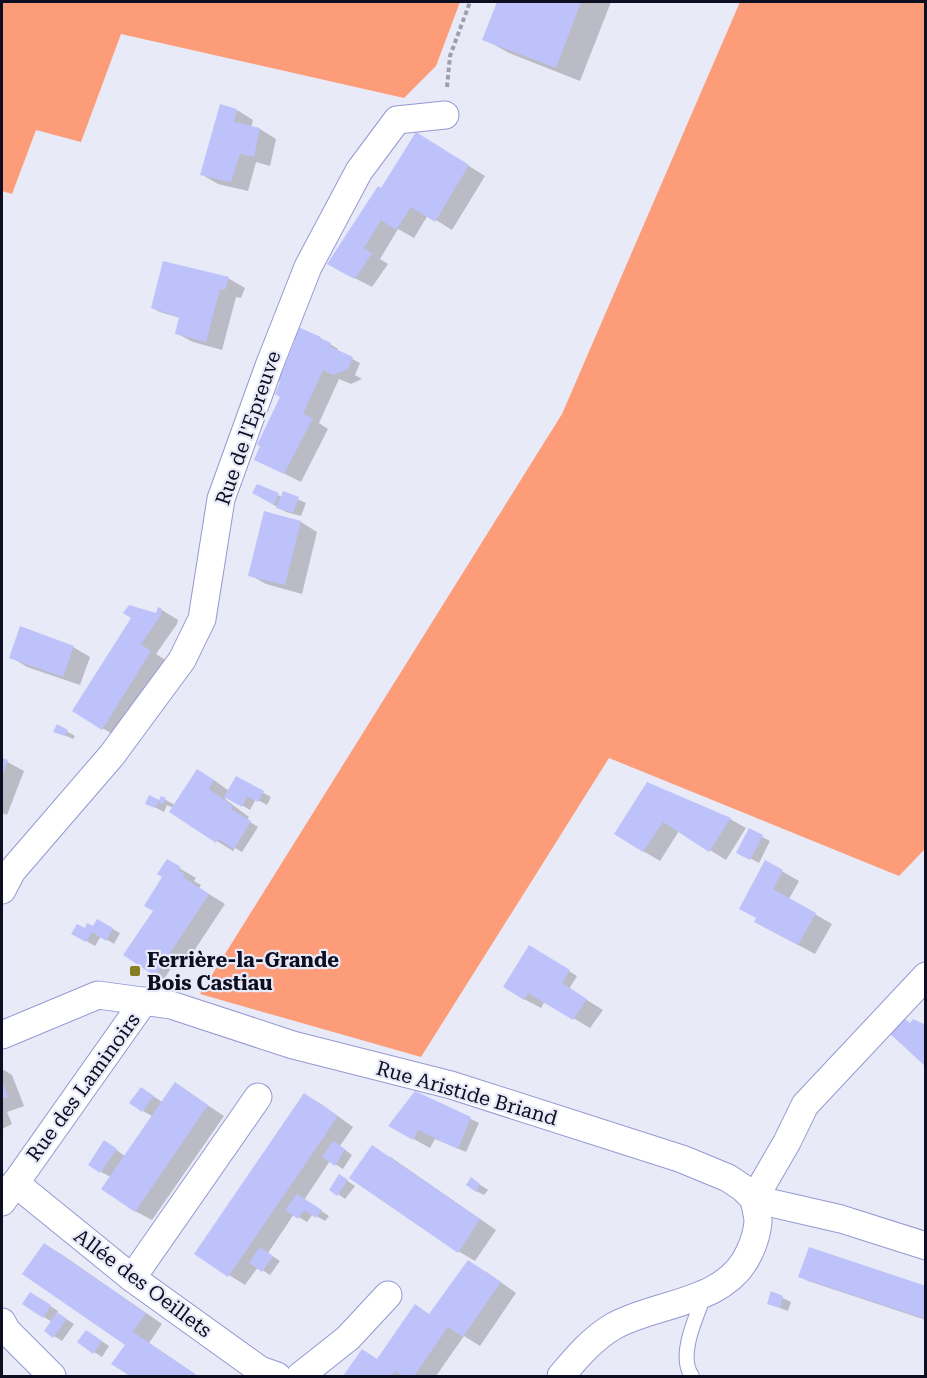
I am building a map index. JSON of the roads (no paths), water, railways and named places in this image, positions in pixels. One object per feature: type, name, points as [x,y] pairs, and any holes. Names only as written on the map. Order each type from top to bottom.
[{"type":"street","name":"Rue de l'Epreuve","points":[[2,890],[12,871],[112,755],[182,660],[202,619],[221,499],[268,366],[308,267],[359,171],[397,120],[445,115]]},
{"type":"street","points":[[561,1377],[584,1350],[616,1325],[705,1294],[738,1270],[747,1258],[755,1240],[758,1221],[753,1199],[787,1142],[805,1106],[926,976]]},
{"type":"street","name":"Rue Aristide Briand","points":[[2,1035],[98,995],[171,1005],[293,1045],[451,1085],[682,1159],[728,1178],[743,1188],[753,1199],[841,1219],[926,1246]]},
{"type":"street","name":"Rue des Laminoirs","points":[[8,1192],[144,1001]]},
{"type":"street","points":[[132,1278],[258,1097]]},
{"type":"street","name":"Allée des Oeillets","points":[[8,1192],[260,1370],[277,1377]]},
{"type":"street","points":[[300,1377],[348,1338],[388,1295]]},
{"type":"street","points":[[2,1323],[52,1377]]},
{"type":"lane","points":[[692,1377],[688,1371],[687,1342],[705,1294]]},
{"type":"place","name":"Ferrière-la-Grande Bois Castiau","points":[[135,971]]}]
